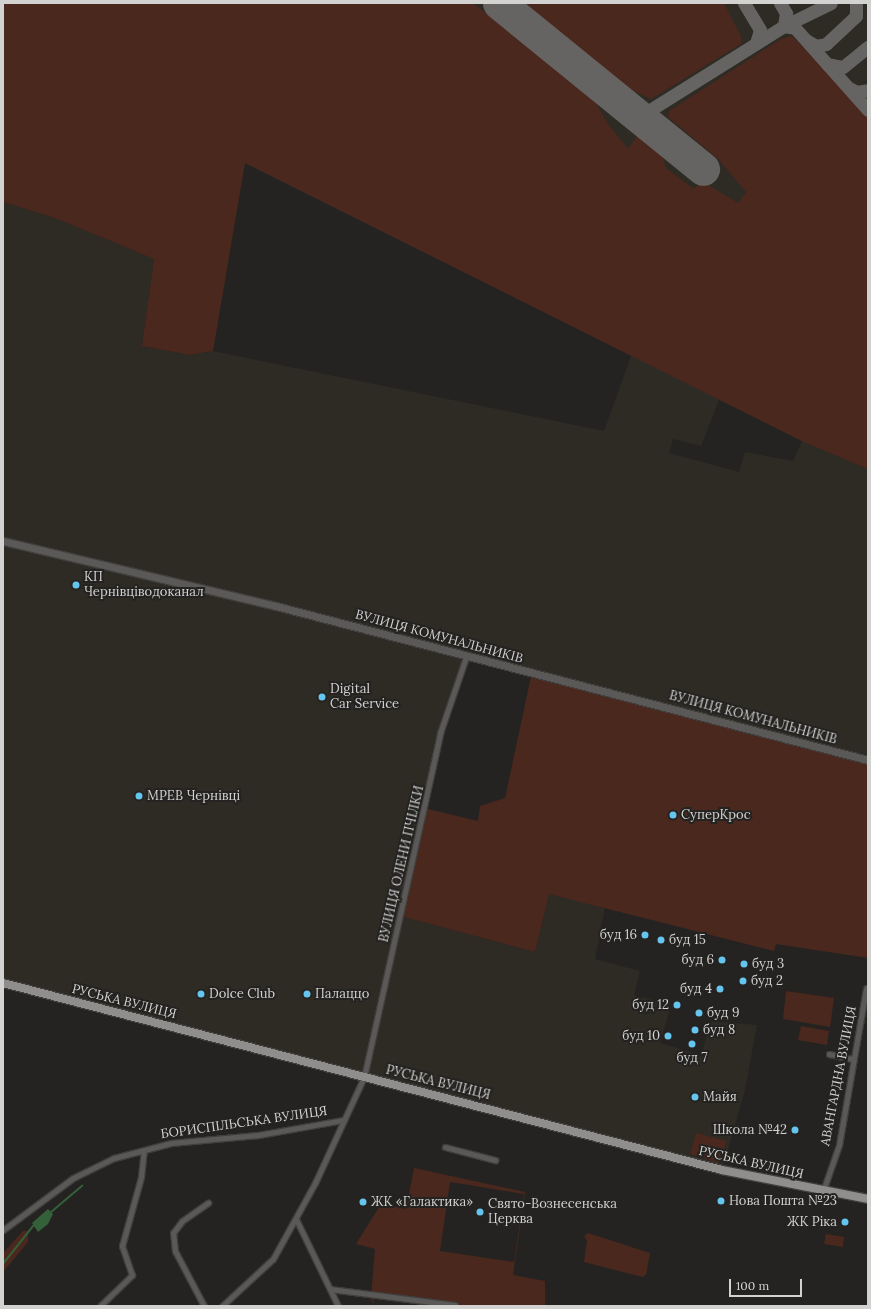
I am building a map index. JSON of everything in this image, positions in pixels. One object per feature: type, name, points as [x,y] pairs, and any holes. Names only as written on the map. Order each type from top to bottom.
[{"type":"main road","name":"РУСЬКА ВУЛИЦЯ","points":[[3,983],[725,1171],[868,1199]]},
{"type":"street","name":"ВУЛИЦЯ КОМУНАЛЬНИКІВ","points":[[3,541],[150,575],[868,760]]},
{"type":"street","name":"ВУЛИЦЯ ОЛЕНИ ПЧІЛКИ","points":[[222,1306],[273,1259],[296,1220],[364,1077],[440,733],[466,657]]},
{"type":"street","name":"АВАНГАРДНА ВУЛИЦЯ","points":[[823,1191],[839,1146],[866,988]]},
{"type":"street","points":[[829,1054],[853,1058]]},
{"type":"street","name":"БОРИСПІЛЬСЬКА ВУЛИЦЯ","points":[[3,1230],[73,1178],[114,1158],[171,1142],[258,1135],[343,1120]]},
{"type":"street","points":[[445,1147],[495,1160]]},
{"type":"street","points":[[100,1306],[132,1275],[122,1246],[141,1177],[144,1150]]},
{"type":"street","points":[[204,1306],[175,1251],[173,1233],[182,1221],[208,1203]]},
{"type":"street","points":[[296,1220],[338,1306]]},
{"type":"street","points":[[330,1289],[455,1305]]},
{"type":"shaded area","points":[[3,3],[473,3],[593,98],[608,124],[628,149],[638,135],[662,154],[666,168],[694,189],[701,181],[738,203],[746,192],[718,159],[668,117],[669,111],[781,39],[792,36],[868,114],[868,469],[802,441],[245,163],[213,351],[190,355],[142,346],[154,259],[55,218],[3,202]]},
{"type":"shaded area","points":[[76,3],[868,3],[868,759],[466,655],[443,714],[400,916],[535,952],[549,894],[605,907],[595,959],[640,971],[634,995],[671,1005],[660,1043],[701,1055],[711,1021],[757,1025],[745,1090],[722,1170],[3,984],[3,202],[55,218],[154,259],[142,346],[190,355],[213,351],[604,431],[631,356],[245,163]],"holes":[[[719,400],[802,441],[793,461],[745,452],[739,472],[669,453],[673,439],[701,446]]]},
{"type":"shaded area","points":[[524,3],[724,3],[741,36],[741,44],[651,99],[631,90]]},
{"type":"shaded area","name":"СуперКрос","points":[[532,672],[868,759],[868,958],[776,944],[774,951],[549,894],[535,952],[400,916],[424,808],[478,821],[480,806],[505,798]]},
{"type":"shaded area","points":[[786,991],[834,998],[830,1027],[783,1019]]},
{"type":"shaded area","points":[[801,1026],[829,1031],[827,1045],[798,1040]]},
{"type":"shaded area","points":[[696,1133],[727,1141],[718,1163],[690,1154]]},
{"type":"shaded area","points":[[414,1168],[525,1192],[513,1275],[545,1281],[545,1306],[440,1306],[373,1295],[374,1306],[371,1297],[375,1249],[356,1244],[381,1204],[406,1209]],"holes":[[[450,1182],[524,1194],[514,1262],[440,1251]]]},
{"type":"shaded area","points":[[48,1209],[53,1214],[48,1224],[38,1232],[32,1223]]},
{"type":"shaded area","points":[[23,1231],[28,1231],[28,1242],[3,1272],[3,1253]]},
{"type":"shaded area","points":[[588,1233],[650,1253],[646,1275],[642,1277],[584,1262],[587,1241],[584,1236]]},
{"type":"shaded area","points":[[826,1234],[844,1237],[843,1247],[824,1244]]},
{"type":"waterway","points":[[50,1213],[82,1186]]},
{"type":"waterway","points":[[3,1264],[34,1225]]},
{"type":"taxiway","points":[[744,3],[760,30],[756,43]]},
{"type":"taxiway","points":[[780,3],[786,13],[784,26],[795,28],[868,110]]},
{"type":"taxiway","points":[[650,110],[784,26],[831,3]]},
{"type":"taxiway","points":[[806,40],[816,46],[826,44],[856,16],[856,3]]},
{"type":"taxiway","points":[[827,64],[843,67],[868,47]]},
{"type":"taxiway","points":[[849,88],[857,92],[868,90]]},
{"type":"taxiway","points":[[630,109],[638,114],[650,110],[647,118],[654,129]]},
{"type":"runway","points":[[499,3],[703,169]]},
{"type":"place","name":"КП Чернівціводоканал","points":[[76,585]]},
{"type":"place","name":"Digital Car Service","points":[[322,697]]},
{"type":"place","name":"МРЕВ Чернівці","points":[[139,796]]},
{"type":"place","name":"СуперКрос","points":[[673,815]]},
{"type":"place","name":"буд 16","points":[[645,935]]},
{"type":"place","name":"буд 15","points":[[661,940]]},
{"type":"place","name":"буд 6","points":[[722,960]]},
{"type":"place","name":"буд 3","points":[[744,964]]},
{"type":"place","name":"буд 2","points":[[743,981]]},
{"type":"place","name":"буд 4","points":[[720,989]]},
{"type":"place","name":"Dolce Club","points":[[201,994]]},
{"type":"place","name":"Палаццо","points":[[307,994]]},
{"type":"place","name":"буд 12","points":[[677,1005]]},
{"type":"place","name":"буд 9","points":[[699,1013]]},
{"type":"place","name":"буд 8","points":[[695,1030]]},
{"type":"place","name":"буд 10","points":[[668,1036]]},
{"type":"place","name":"буд 7","points":[[692,1044]]},
{"type":"place","name":"Майя","points":[[695,1097]]},
{"type":"place","name":"Школа №42","points":[[795,1130]]},
{"type":"place","name":"Нова Пошта №23","points":[[721,1201]]},
{"type":"place","name":"ЖК «Галактика»","points":[[363,1202]]},
{"type":"place","name":"Свято-Вознесенська Церква","points":[[480,1212]]},
{"type":"place","name":"ЖК Ріка","points":[[845,1222]]}]
